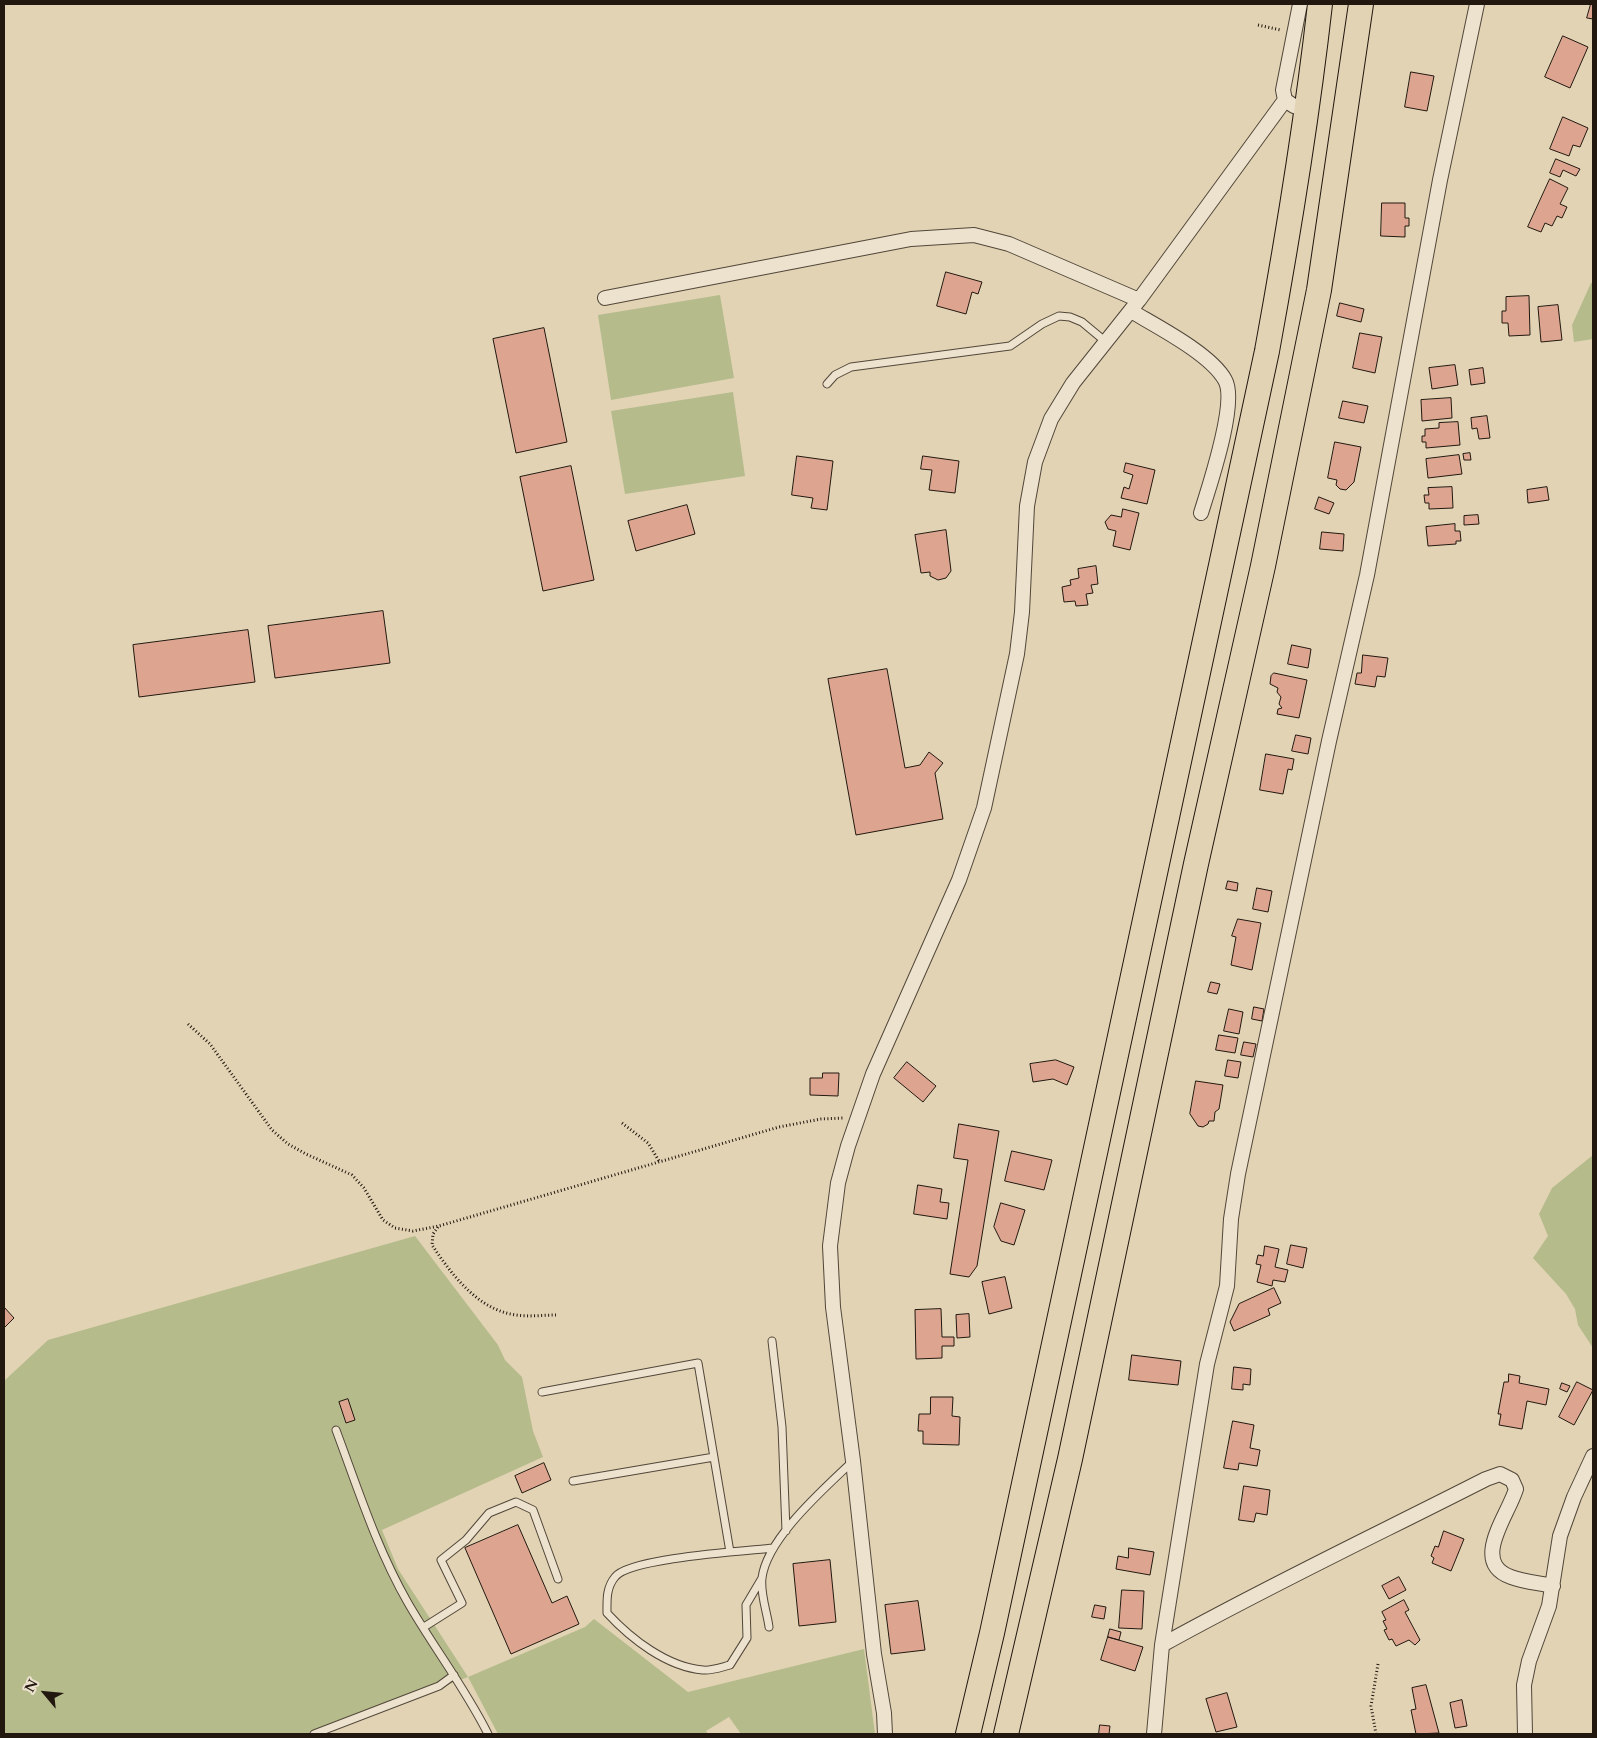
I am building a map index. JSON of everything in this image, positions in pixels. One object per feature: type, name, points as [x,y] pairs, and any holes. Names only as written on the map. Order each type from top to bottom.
[{"type":"highway","points":[[968,1734],[992,1633],[1266,360],[1291,224],[1300,152],[1308,110],[1320,4]]},
{"type":"highway","points":[[1006,1734],[1070,1459],[1306,357],[1319,290],[1361,4]]},
{"type":"street","points":[[885,1734],[884,1713],[874,1654],[853,1461],[833,1307],[830,1246],[838,1183],[858,1117],[898,1013],[959,880],[984,808],[1017,654],[1022,612],[1027,506],[1035,462],[1051,419],[1072,383],[1135,305],[1285,100],[1284,90],[1300,4]]},
{"type":"street","points":[[1154,1734],[1162,1645],[1208,1364],[1227,1286],[1231,1219],[1238,1174],[1327,750],[1367,575],[1440,180],[1477,4]]},
{"type":"street","points":[[1285,100],[1294,106],[1308,110]]},
{"type":"street","points":[[605,298],[911,239],[974,235],[1009,244],[1135,305],[1214,365],[1226,381],[1229,398],[1226,419],[1201,513]]},
{"type":"street","points":[[1525,1734],[1524,1685],[1529,1661],[1549,1606],[1560,1536],[1574,1498],[1593,1456]]},
{"type":"street","points":[[1162,1645],[1234,1606],[1486,1479],[1500,1474],[1512,1480],[1516,1489],[1496,1534],[1491,1553],[1492,1563],[1499,1572],[1511,1578],[1553,1586]]},
{"type":"lane","points":[[827,384],[835,375],[852,367],[1010,346],[1042,324],[1059,316],[1070,317],[1082,322],[1106,342]]},
{"type":"lane","points":[[772,1341],[782,1427],[786,1531]]},
{"type":"lane","points":[[542,1392],[698,1364],[730,1552]]},
{"type":"lane","points":[[336,1430],[375,1536],[408,1604],[470,1699],[488,1734]]},
{"type":"lane","points":[[573,1482],[714,1457]]},
{"type":"lane","points":[[773,1548],[673,1558],[634,1567],[616,1575],[607,1594],[607,1614],[622,1630],[680,1666],[705,1671],[730,1665],[748,1638],[746,1605],[762,1578],[773,1548],[786,1531],[853,1461]]},
{"type":"lane","points":[[424,1627],[462,1603],[441,1560],[466,1540],[489,1513],[516,1502],[533,1510],[558,1579]]},
{"type":"lane","points":[[762,1578],[769,1627]]},
{"type":"lane","points":[[314,1734],[439,1686],[454,1675]]},
{"type":"path","points":[[1258,25],[1296,33]]},
{"type":"path","points":[[188,1024],[210,1044],[272,1130],[288,1144],[352,1175],[364,1188],[383,1220],[395,1228],[413,1231],[439,1226],[779,1127],[821,1119],[858,1117]]},
{"type":"path","points":[[622,1123],[648,1143],[659,1161]]},
{"type":"path","points":[[439,1226],[433,1234],[432,1245],[462,1284],[480,1301],[496,1310],[517,1315],[556,1315]]},
{"type":"path","points":[[1376,1734],[1371,1706],[1378,1664]]},
{"type":"green space","points":[[1591,283],[1593,283],[1593,339],[1574,342],[1572,325]]},
{"type":"green space","points":[[720,295],[734,378],[611,400],[598,315]]},
{"type":"green space","points":[[733,392],[745,476],[625,494],[611,411]]},
{"type":"green space","points":[[1593,1155],[1593,1348],[1578,1325],[1575,1309],[1566,1294],[1533,1258],[1548,1236],[1539,1214],[1552,1188]]},
{"type":"green space","points":[[415,1236],[498,1345],[505,1360],[522,1377],[533,1431],[543,1457],[382,1530],[398,1569],[468,1677],[316,1734],[4,1734],[4,1381],[48,1340]]},
{"type":"green space","points":[[594,1619],[688,1692],[864,1649],[875,1734],[741,1734],[729,1717],[706,1731],[708,1734],[498,1734],[468,1677],[585,1627]]},
{"type":"building","points":[[1591,4],[1593,4],[1593,19],[1587,18]]},
{"type":"building","points":[[1563,36],[1588,47],[1570,88],[1545,77]]},
{"type":"building","points":[[1411,72],[1434,76],[1427,111],[1405,107]]},
{"type":"building","points":[[1563,117],[1588,128],[1580,147],[1573,145],[1569,156],[1550,149]]},
{"type":"building","points":[[1556,159],[1580,169],[1576,176],[1563,170],[1560,177],[1550,173]]},
{"type":"building","points":[[1550,179],[1568,188],[1560,204],[1567,207],[1562,218],[1557,216],[1552,226],[1545,223],[1541,232],[1528,227]]},
{"type":"building","points":[[1382,203],[1405,203],[1405,218],[1409,218],[1409,226],[1405,226],[1405,237],[1381,236]]},
{"type":"building","points":[[946,272],[982,282],[978,294],[972,292],[966,314],[937,306]]},
{"type":"building","points":[[1529,296],[1530,335],[1509,336],[1508,323],[1502,323],[1502,311],[1506,311],[1506,297]]},
{"type":"building","points":[[1340,303],[1364,309],[1361,322],[1337,316]]},
{"type":"building","points":[[1558,305],[1562,340],[1541,342],[1538,307]]},
{"type":"building","points":[[544,328],[567,442],[516,453],[493,339]]},
{"type":"building","points":[[1360,333],[1382,337],[1375,373],[1353,368]]},
{"type":"building","points":[[1455,365],[1458,385],[1432,389],[1429,368]]},
{"type":"building","points":[[1483,368],[1485,383],[1471,385],[1469,370]]},
{"type":"building","points":[[1451,398],[1452,418],[1422,421],[1421,400]]},
{"type":"building","points":[[1343,401],[1368,406],[1364,423],[1339,418]]},
{"type":"building","points":[[1487,416],[1490,438],[1479,439],[1477,428],[1472,429],[1471,418]]},
{"type":"building","points":[[1458,422],[1460,445],[1426,448],[1426,442],[1422,442],[1422,436],[1425,436],[1425,429],[1439,428],[1439,423]]},
{"type":"building","points":[[1335,442],[1361,447],[1354,482],[1346,490],[1340,489],[1336,485],[1337,480],[1328,478]]},
{"type":"building","points":[[1470,453],[1471,460],[1464,460],[1463,454]]},
{"type":"building","points":[[1459,455],[1462,474],[1428,478],[1426,459]]},
{"type":"building","points":[[797,456],[833,461],[827,510],[811,508],[813,498],[792,495]]},
{"type":"building","points":[[923,456],[959,461],[955,493],[929,490],[932,470],[921,469]]},
{"type":"building","points":[[1126,463],[1155,470],[1147,504],[1121,498],[1124,487],[1129,489],[1133,475],[1124,472]]},
{"type":"building","points":[[571,466],[594,580],[543,591],[520,477]]},
{"type":"building","points":[[1452,487],[1453,508],[1429,509],[1429,503],[1425,503],[1424,495],[1429,495],[1428,488]]},
{"type":"building","points":[[1547,487],[1549,500],[1528,503],[1527,490]]},
{"type":"building","points":[[1319,497],[1334,503],[1329,514],[1315,509]]},
{"type":"building","points":[[687,505],[695,534],[636,551],[628,521]]},
{"type":"building","points":[[1123,509],[1139,513],[1130,550],[1113,546],[1116,531],[1108,529],[1105,522],[1111,515],[1121,517]]},
{"type":"building","points":[[1478,515],[1479,524],[1464,525],[1464,516]]},
{"type":"building","points":[[1455,524],[1455,531],[1460,531],[1461,541],[1456,541],[1456,544],[1428,546],[1426,527]]},
{"type":"building","points":[[946,530],[951,571],[946,578],[938,580],[930,576],[930,572],[921,573],[915,535]]},
{"type":"building","points":[[1322,532],[1344,534],[1343,551],[1320,549]]},
{"type":"building","points":[[1096,566],[1098,584],[1091,585],[1093,593],[1086,594],[1088,605],[1076,606],[1075,601],[1064,602],[1062,587],[1071,585],[1070,580],[1079,578],[1078,569]]},
{"type":"building","points":[[383,611],[390,663],[275,678],[268,626]]},
{"type":"building","points":[[248,630],[255,682],[139,697],[133,645]]},
{"type":"building","points":[[1292,645],[1311,649],[1308,668],[1288,664]]},
{"type":"building","points":[[1363,655],[1388,658],[1385,677],[1377,676],[1375,687],[1355,684],[1357,673],[1361,673]]},
{"type":"building","points":[[887,669],[905,768],[920,765],[929,752],[943,763],[935,773],[943,819],[856,835],[828,679]]},
{"type":"building","points":[[1274,673],[1307,680],[1299,718],[1277,714],[1278,709],[1282,708],[1279,704],[1281,697],[1277,692],[1278,688],[1270,684],[1271,676]]},
{"type":"building","points":[[1296,735],[1311,738],[1308,754],[1292,751]]},
{"type":"building","points":[[1266,754],[1294,759],[1292,770],[1288,769],[1283,794],[1260,790]]},
{"type":"building","points":[[1228,881],[1238,883],[1237,891],[1226,889]]},
{"type":"building","points":[[1257,888],[1272,891],[1268,912],[1253,909]]},
{"type":"building","points":[[1238,919],[1261,923],[1252,970],[1231,965],[1236,937],[1232,936]]},
{"type":"building","points":[[1211,982],[1220,984],[1217,994],[1208,992]]},
{"type":"building","points":[[1254,1007],[1264,1009],[1262,1021],[1252,1019]]},
{"type":"building","points":[[1229,1009],[1243,1012],[1239,1034],[1224,1031]]},
{"type":"building","points":[[1219,1035],[1238,1038],[1235,1053],[1216,1050]]},
{"type":"building","points":[[1244,1042],[1256,1044],[1253,1057],[1241,1055]]},
{"type":"building","points":[[1056,1060],[1074,1067],[1067,1085],[1053,1079],[1033,1082],[1030,1064]]},
{"type":"building","points":[[1228,1060],[1241,1062],[1238,1078],[1225,1076]]},
{"type":"building","points":[[907,1062],[936,1086],[923,1102],[894,1078]]},
{"type":"building","points":[[823,1073],[839,1073],[838,1096],[810,1095],[810,1078],[822,1078]]},
{"type":"building","points":[[1196,1081],[1223,1085],[1219,1109],[1215,1112],[1214,1121],[1209,1121],[1203,1127],[1198,1126],[1190,1114]]},
{"type":"building","points":[[959,1124],[999,1131],[977,1266],[969,1277],[950,1274],[968,1160],[954,1158]]},
{"type":"building","points":[[1012,1151],[1052,1160],[1044,1190],[1005,1181]]},
{"type":"building","points":[[918,1185],[942,1189],[940,1202],[949,1203],[947,1219],[914,1214]]},
{"type":"building","points":[[1001,1203],[1025,1210],[1014,1245],[1001,1241],[994,1227]]},
{"type":"building","points":[[1291,1245],[1307,1248],[1303,1268],[1287,1264]]},
{"type":"building","points":[[1265,1246],[1279,1249],[1275,1267],[1288,1270],[1285,1282],[1273,1280],[1272,1286],[1257,1282],[1261,1265],[1256,1264],[1258,1255],[1263,1256]]},
{"type":"building","points":[[1005,1277],[1012,1308],[989,1314],[982,1282]]},
{"type":"building","points":[[1274,1288],[1281,1303],[1268,1309],[1270,1315],[1234,1331],[1230,1322],[1239,1304]]},
{"type":"building","points":[[4,1307],[14,1318],[4,1328]]},
{"type":"building","points":[[941,1309],[942,1337],[954,1337],[954,1346],[942,1346],[942,1358],[916,1359],[915,1310]]},
{"type":"building","points":[[969,1314],[970,1337],[957,1338],[956,1315]]},
{"type":"building","points":[[1132,1355],[1181,1361],[1178,1385],[1129,1380]]},
{"type":"building","points":[[1234,1367],[1251,1369],[1250,1385],[1243,1384],[1243,1390],[1232,1389]]},
{"type":"building","points":[[1509,1374],[1520,1376],[1519,1383],[1549,1389],[1546,1405],[1527,1401],[1522,1429],[1499,1425],[1501,1414],[1498,1414],[1504,1382],[1508,1382]]},
{"type":"building","points":[[1577,1382],[1593,1390],[1574,1425],[1559,1417]]},
{"type":"building","points":[[1562,1383],[1570,1386],[1567,1392],[1560,1389]]},
{"type":"building","points":[[931,1397],[953,1397],[952,1416],[960,1417],[959,1445],[923,1444],[923,1431],[918,1431],[919,1414],[930,1414]]},
{"type":"building","points":[[348,1399],[355,1420],[346,1423],[339,1402]]},
{"type":"building","points":[[1233,1421],[1254,1425],[1250,1448],[1260,1450],[1257,1466],[1239,1463],[1238,1470],[1224,1468]]},
{"type":"building","points":[[544,1463],[551,1480],[522,1493],[515,1476]]},
{"type":"building","points":[[1244,1486],[1270,1490],[1267,1515],[1256,1513],[1254,1522],[1239,1520]]},
{"type":"building","points":[[518,1525],[552,1603],[567,1596],[579,1624],[511,1654],[465,1548]]},
{"type":"building","points":[[1444,1531],[1464,1539],[1451,1571],[1432,1563],[1434,1558],[1431,1556],[1435,1546],[1438,1547]]},
{"type":"building","points":[[1129,1548],[1154,1552],[1150,1575],[1116,1569],[1118,1556],[1128,1558]]},
{"type":"building","points":[[830,1560],[836,1622],[799,1626],[793,1564]]},
{"type":"building","points":[[1399,1577],[1406,1590],[1389,1599],[1382,1586]]},
{"type":"building","points":[[1122,1590],[1144,1591],[1142,1629],[1119,1628]]},
{"type":"building","points":[[1404,1600],[1409,1610],[1405,1612],[1420,1640],[1415,1645],[1409,1640],[1396,1646],[1392,1639],[1389,1640],[1384,1630],[1387,1629],[1383,1621],[1386,1620],[1382,1612]]},
{"type":"building","points":[[918,1601],[925,1650],[891,1654],[885,1605]]},
{"type":"building","points":[[1095,1605],[1106,1607],[1104,1619],[1092,1617]]},
{"type":"building","points":[[1110,1629],[1121,1632],[1119,1640],[1108,1637]]},
{"type":"building","points":[[1108,1637],[1143,1647],[1135,1671],[1101,1660]]},
{"type":"building","points":[[1426,1685],[1439,1733],[1416,1734],[1411,1710],[1416,1709],[1412,1688]]},
{"type":"building","points":[[1227,1693],[1237,1727],[1216,1732],[1206,1699]]},
{"type":"building","points":[[1462,1700],[1467,1726],[1455,1728],[1450,1703]]},
{"type":"building","points":[[1100,1725],[1110,1726],[1109,1734],[1099,1734]]}]
